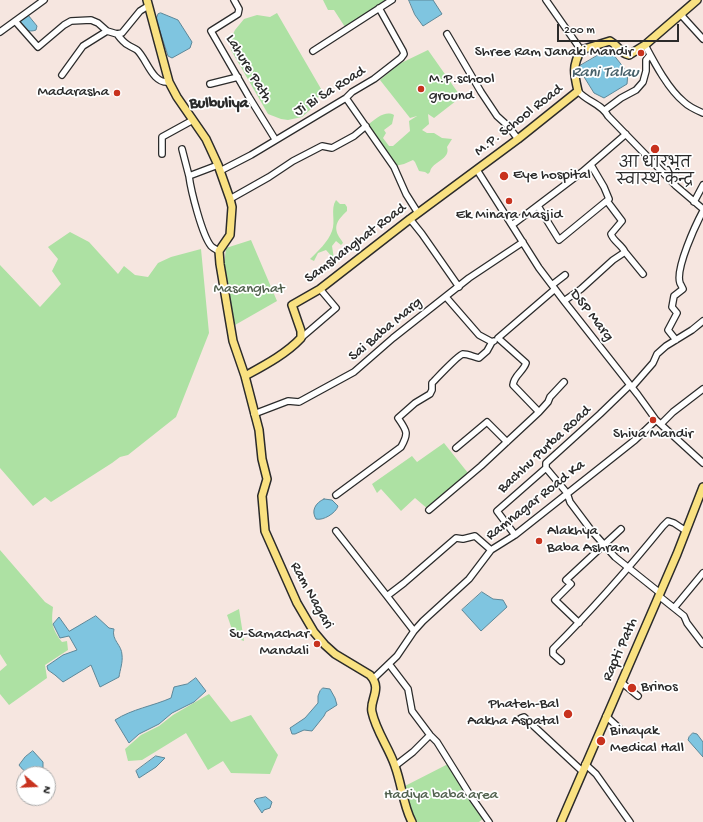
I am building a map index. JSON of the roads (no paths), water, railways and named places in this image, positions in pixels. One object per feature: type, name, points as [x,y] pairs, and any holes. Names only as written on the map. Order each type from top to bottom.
[{"type":"main road","points":[[578,92],[574,74],[576,60],[581,50],[610,41],[615,44],[622,53],[629,55],[645,45],[697,0]]},
{"type":"main road","points":[[147,3],[169,82],[206,139],[230,198],[232,207],[230,235],[219,251]]},
{"type":"main road","name":"M.P. School Road","points":[[477,170],[578,92]]},
{"type":"main road","name":"Samshanghat Road","points":[[301,338],[301,331],[292,305],[320,289],[410,218],[477,170]]},
{"type":"main road","name":"Ram Nagari","points":[[219,251],[233,341],[245,376],[259,430],[262,459],[267,479],[262,496],[265,531],[297,603],[314,632],[335,654],[370,675],[373,679]]},
{"type":"main road","points":[[245,376],[294,346],[301,338]]},
{"type":"main road","name":"Rapti Path","points":[[561,822],[659,595],[703,487]]},
{"type":"main road","points":[[373,679],[376,692],[371,707],[373,719],[395,766],[407,812],[412,822]]},
{"type":"street","points":[[0,32],[44,0]]},
{"type":"street","name":"Lahure Path","points":[[234,0],[239,9],[238,14],[211,31],[275,139]]},
{"type":"street","points":[[313,51],[392,0]]},
{"type":"street","points":[[546,0],[581,50]]},
{"type":"street","points":[[117,34],[122,33],[147,3]]},
{"type":"street","name":"Ji Bi Sa Road","points":[[189,176],[219,168],[251,155],[275,139],[346,98],[352,92],[374,79],[404,54],[379,8]]},
{"type":"street","points":[[682,13],[683,17],[703,39]]},
{"type":"street","points":[[15,21],[38,47],[64,25],[72,21],[91,20],[98,23],[107,31],[117,34],[127,45],[138,50],[159,80],[165,83],[169,82]]},
{"type":"street","points":[[62,75],[83,46],[107,31]]},
{"type":"street","points":[[447,34],[497,116],[508,126],[518,139]]},
{"type":"street","points":[[645,45],[653,61],[677,95],[684,103],[703,113]]},
{"type":"street","points":[[605,110],[621,98],[636,90],[642,82],[646,71],[646,60],[650,55]]},
{"type":"street","points":[[210,84],[238,77]]},
{"type":"street","points":[[578,92],[587,100],[605,110],[608,116],[676,186],[703,210],[694,226],[683,258],[679,282],[683,289],[674,296],[672,307],[678,313],[668,330],[676,340]]},
{"type":"street","points":[[346,98],[394,167],[406,194],[418,213]]},
{"type":"street","points":[[162,154],[162,137],[194,120]]},
{"type":"street","points":[[230,198],[322,146],[332,148],[354,136],[366,126]]},
{"type":"street","points":[[512,225],[591,165],[626,134]]},
{"type":"street","points":[[182,149],[191,191],[207,239],[212,247],[219,251]]},
{"type":"street","points":[[591,165],[604,187],[609,199],[608,200],[622,221],[611,234],[612,237],[621,245],[643,274]]},
{"type":"street","name":"DSP Marg","points":[[477,170],[539,268],[553,287],[656,420],[703,463]]},
{"type":"street","points":[[694,202],[703,185]]},
{"type":"street","points":[[538,206],[559,240],[608,200]]},
{"type":"street","points":[[410,218],[459,287]]},
{"type":"street","name":"Sai Baba Marg","points":[[254,414],[288,401],[299,402],[354,372],[393,338],[469,278],[523,242]]},
{"type":"street","points":[[564,301],[581,289],[613,260],[625,252]]},
{"type":"street","points":[[336,495],[401,447],[407,437],[406,430],[398,418],[415,403],[430,394],[432,390],[432,383],[460,355],[463,354],[479,358],[487,351],[492,342],[565,275]]},
{"type":"street","points":[[301,338],[336,308],[320,289]]},
{"type":"street","points":[[446,297],[479,335],[492,342]]},
{"type":"street","name":"Bachhu Purba Road","points":[[515,535],[497,511],[546,468],[546,463],[631,386],[653,363],[657,354],[703,321]]},
{"type":"street","points":[[498,338],[526,363],[513,379],[513,384],[539,412]]},
{"type":"street","points":[[429,510],[481,466],[539,412],[564,382]]},
{"type":"street","points":[[661,424],[673,412],[703,389]]},
{"type":"street","name":"Ramnagar Road Ka","points":[[373,679],[397,656],[414,630],[469,579],[491,550],[515,535],[635,440],[656,420]]},
{"type":"street","points":[[456,448],[487,422],[507,442]]},
{"type":"street","points":[[546,468],[567,493],[570,502],[604,545],[628,568],[684,616],[686,623],[703,644]]},
{"type":"street","points":[[561,661],[553,654],[553,649],[579,623],[628,568],[662,526],[668,521],[686,531]]},
{"type":"street","points":[[579,623],[555,600],[570,584],[566,580],[621,529]]},
{"type":"street","points":[[336,531],[414,630]]},
{"type":"street","points":[[387,596],[456,538],[463,539],[475,536],[491,550]]},
{"type":"street","points":[[674,608],[703,573]]},
{"type":"street","points":[[389,664],[408,689],[412,711],[437,742],[470,795],[489,822]]},
{"type":"street","points":[[621,682],[638,696]]},
{"type":"street","points":[[606,716],[620,728]]},
{"type":"street","points":[[521,718],[524,717],[584,768],[596,774],[630,822]]},
{"type":"street","points":[[395,766],[413,752],[430,735]]},
{"type":"water","points":[[409,0],[433,0],[442,14],[423,26],[415,15]]},
{"type":"water","points":[[161,13],[178,20],[192,42],[190,48],[172,58],[168,56],[156,19],[158,14]]},
{"type":"water","points":[[28,15],[37,26],[36,30],[28,31],[20,24],[19,21]]},
{"type":"water","name":"Rani Talau","points":[[609,49],[628,73],[627,84],[604,98],[594,93],[578,67]]},
{"type":"water","points":[[324,499],[332,500],[338,506],[337,509],[329,516],[322,519],[316,519],[314,510],[316,505]]},
{"type":"water","points":[[482,592],[493,599],[503,600],[507,607],[481,631],[462,610]]},
{"type":"water","points":[[96,616],[109,628],[114,629],[113,633],[115,639],[122,651],[122,663],[119,677],[100,687],[91,665],[63,682],[48,670],[47,666],[63,655],[77,650],[69,636],[60,638],[53,624],[59,617],[69,631]]},
{"type":"water","points":[[196,678],[206,691],[194,702],[172,713],[159,724],[139,734],[129,743],[115,720],[128,713],[171,698],[174,687],[187,684]]},
{"type":"water","points":[[323,688],[330,689],[337,705],[326,712],[312,731],[304,730],[292,734],[290,728],[305,718],[318,703],[318,696]]},
{"type":"water","points":[[693,733],[697,734],[703,742],[703,757],[688,740]]},
{"type":"water","points":[[33,751],[43,762],[43,766],[20,766],[25,757]]},
{"type":"water","points":[[156,756],[165,758],[156,767],[139,778],[136,771]]},
{"type":"water","points":[[266,797],[272,802],[270,808],[264,810],[262,813],[254,801],[256,799]]},
{"type":"place","name":"Shree Ram Janaki Mandir","points":[[641,53]]},
{"type":"place","name":"M.P.school ground","points":[[421,89]]},
{"type":"place","name":"Madarasha","points":[[117,93]]},
{"type":"place","name":"आ धारभुत स्वास्थ केन्द्र","points":[[655,149]]},
{"type":"place","name":"Eye hospital","points":[[504,176]]},
{"type":"place","name":"Ek Minara Masjid","points":[[509,201]]},
{"type":"place","name":"Shiva Mandir","points":[[653,420]]},
{"type":"place","name":"Alakhya Baba Ashram","points":[[539,541]]},
{"type":"place","name":"Su-Samachar Mandali","points":[[317,644]]},
{"type":"place","name":"Brinos","points":[[632,688]]},
{"type":"place","name":"Phateh-Bal Aakha Aspatal","points":[[568,714]]},
{"type":"place","name":"Binayak Medical Hall","points":[[601,741]]},
{"type":"district","name":"Bulbuliya","points":[[219,105]]},
{"type":"park label","name":"Masanghat","points":[[249,290]]},
{"type":"park label","name":"Hadiya baba area","points":[[441,796]]}]
